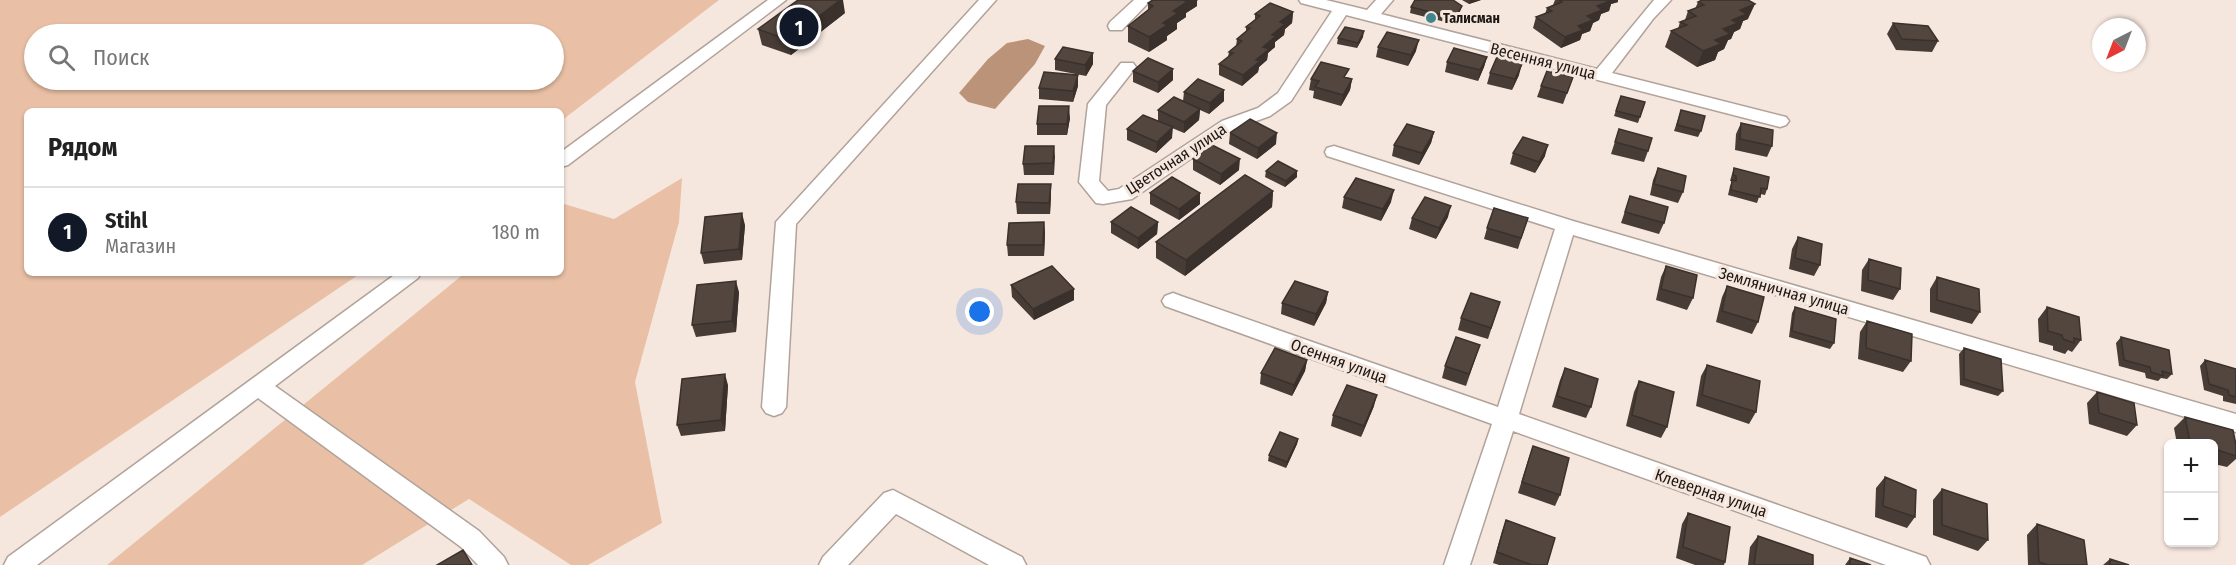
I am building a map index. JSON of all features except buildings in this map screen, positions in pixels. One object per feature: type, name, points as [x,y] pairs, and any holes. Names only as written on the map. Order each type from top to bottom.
[{"type":"street","points":[[564,159],[778,0]]},
{"type":"street","points":[[774,407],[786,222],[988,0]]},
{"type":"street","points":[[1116,27],[1143,0]]},
{"type":"street","name":"Весенняя улица","points":[[1307,0],[1780,121]]},
{"type":"street","points":[[1370,17],[1385,0]]},
{"type":"street","points":[[1601,75],[1647,16],[1663,0]]},
{"type":"street","name":"Цветочная улица","points":[[1126,67],[1097,104],[1089,182],[1103,198],[1125,194],[1228,125],[1264,112],[1285,97],[1342,9]]},
{"type":"street","name":"Земляничная улица","points":[[1334,152],[1566,226],[2236,423]]},
{"type":"street","points":[[1456,565],[1505,421],[1566,226]]},
{"type":"street","points":[[17,565],[407,276]]},
{"type":"street","name":"Осенняя улица","points":[[1173,302],[1505,421]]},
{"type":"street","points":[[258,386],[470,539],[495,565]]},
{"type":"street","name":"Клеверная улица","points":[[1505,421],[1917,565]]},
{"type":"street","points":[[832,565],[894,500],[1013,565]]},
{"type":"shaded area","points":[[0,0],[719,0],[564,119],[564,108],[24,108],[24,276],[357,276],[0,517]]},
{"type":"shaded area","points":[[1028,39],[1045,46],[1035,64],[995,109],[968,102],[959,93],[988,59],[1007,43]]},
{"type":"shaded area","points":[[682,178],[679,222],[635,382],[662,523],[588,565],[571,565],[469,499],[362,565],[107,565],[461,276],[564,276],[564,204],[614,219]]},
{"type":"place","name":"Талисман","points":[[1431,18]]},
{"type":"place","name":"Stihl","points":[[799,27]]}]
